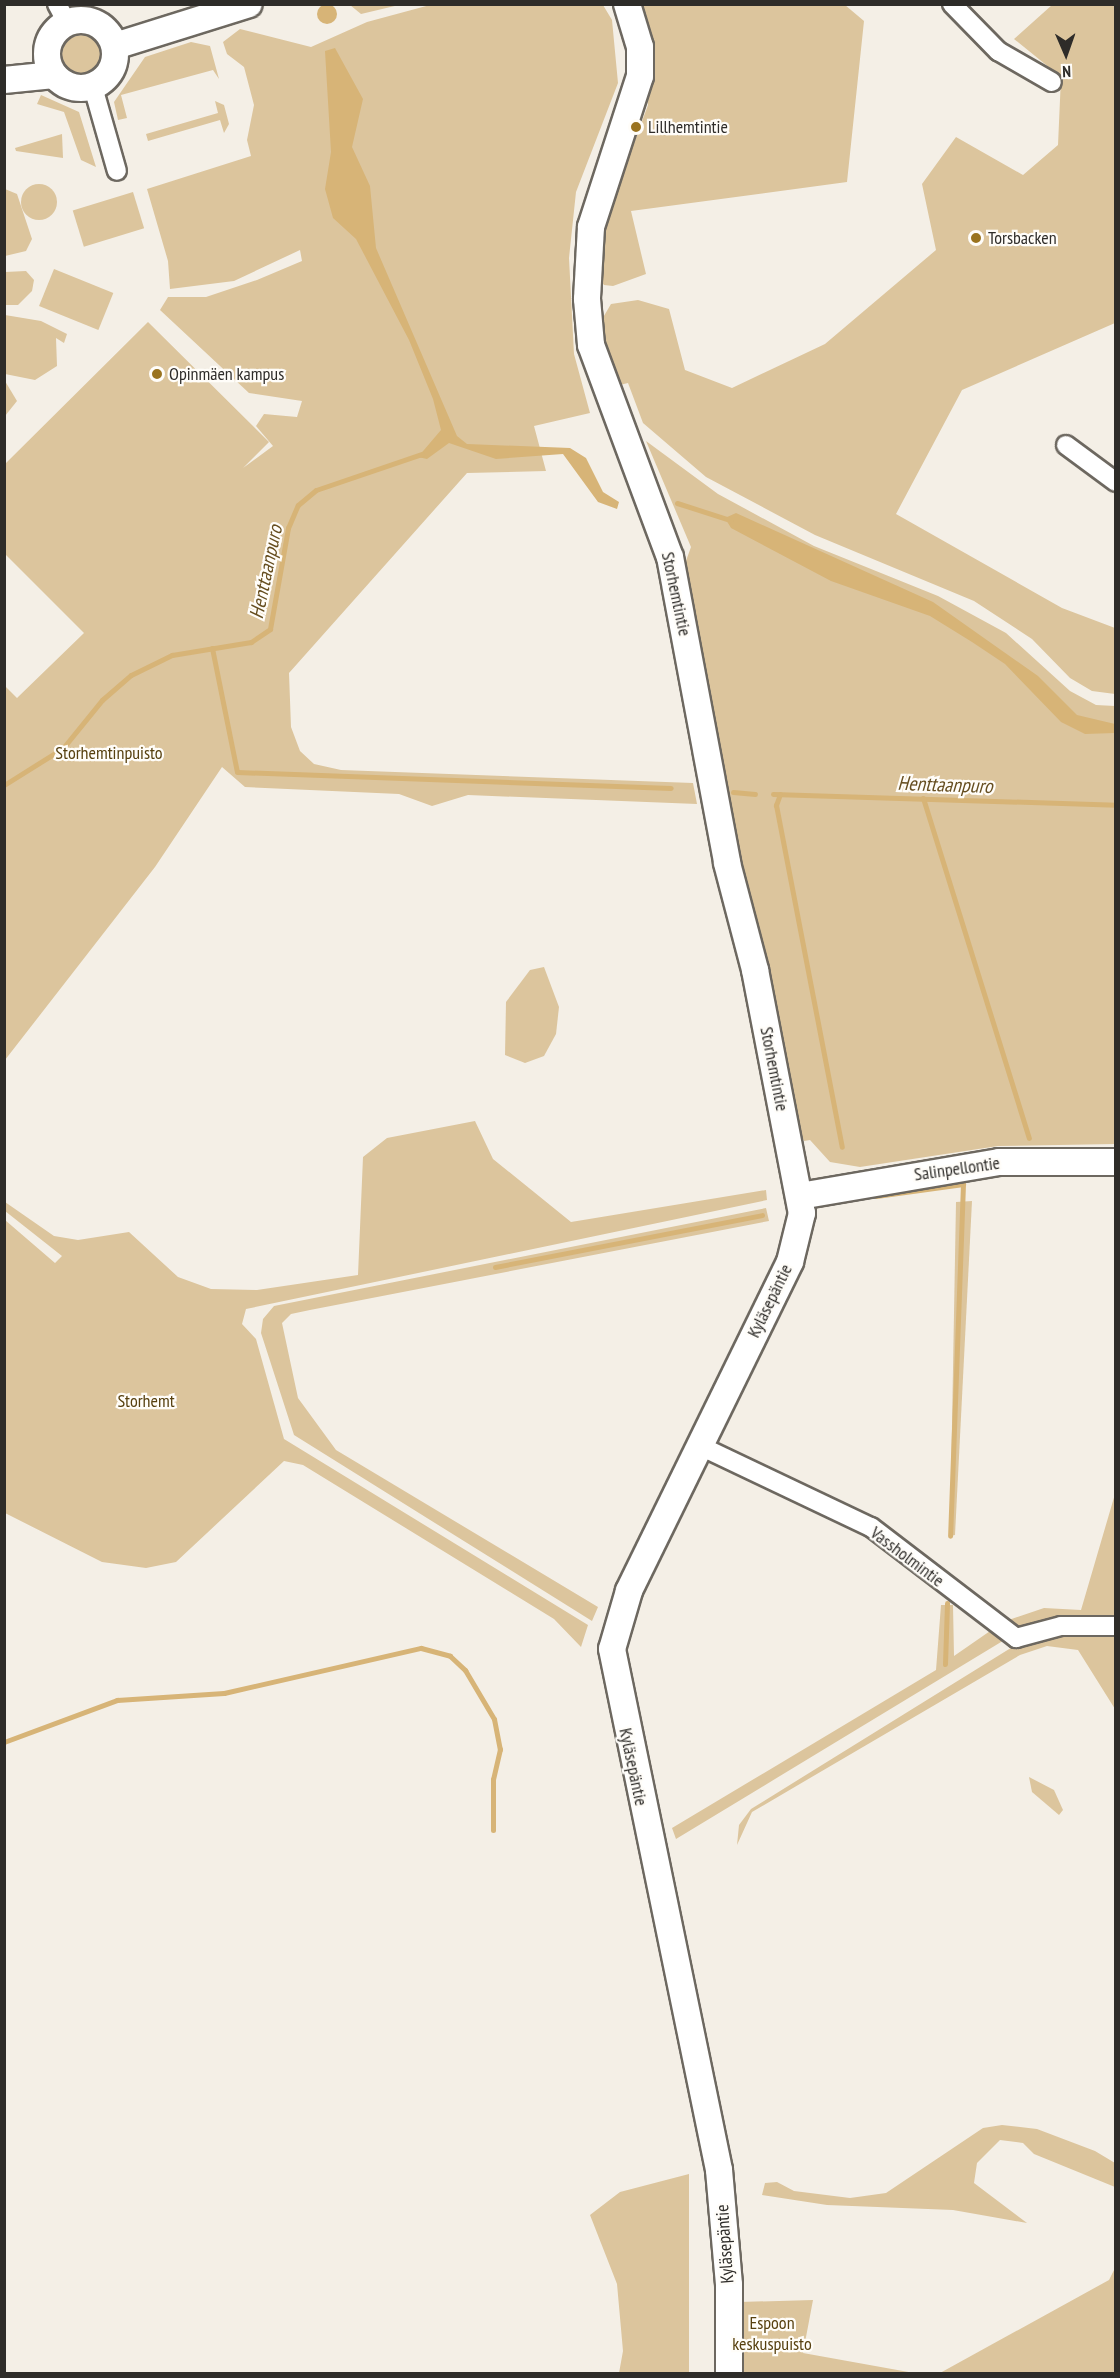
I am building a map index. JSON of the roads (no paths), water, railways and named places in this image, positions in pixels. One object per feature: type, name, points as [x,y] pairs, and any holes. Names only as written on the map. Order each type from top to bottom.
[{"type":"main road","points":[[115,46],[249,4]]},
{"type":"main road","name":"Storhemtintie","points":[[627,4],[640,47],[640,76],[591,226],[591,345],[670,557],[735,903],[755,970],[800,1196]]},
{"type":"main road","points":[[62,14],[91,21],[115,46],[114,66],[93,87],[67,86],[50,65],[52,36],[62,14]]},
{"type":"main road","points":[[4,76],[50,65]]},
{"type":"main road","points":[[4,80],[50,65]]},
{"type":"main road","name":"Salinpellontie","points":[[800,1196],[999,1162],[1116,1162]]},
{"type":"main road","name":"Kyläsepäntie","points":[[729,2373],[729,2285],[718,2170],[620,1706],[612,1649],[619,1616],[698,1445],[790,1262],[801,1223],[800,1196]]},
{"type":"street","points":[[952,4],[998,51],[1053,82]]},
{"type":"street","points":[[93,87],[117,171]]},
{"type":"street","points":[[1066,445],[1116,482]]},
{"type":"street","name":"Vassholmintie","points":[[698,1445],[871,1527],[1016,1638],[1060,1626],[1116,1626]]},
{"type":"waterway","name":"Henttaanpuro","points":[[4,785],[63,748],[102,700],[131,675],[172,655],[251,642],[270,629],[288,528],[298,505],[316,490],[422,454]]},
{"type":"waterway","points":[[677,503],[730,520]]},
{"type":"waterway","name":"Henttaanpuro","points":[[212,648],[237,772],[671,788]]},
{"type":"waterway","name":"Henttaanpuro","points":[[733,792],[755,794]]},
{"type":"waterway","name":"Henttaanpuro","points":[[773,794],[1116,805]]},
{"type":"waterway","points":[[780,794],[776,805],[842,1147]]},
{"type":"waterway","points":[[923,798],[1029,1138]]},
{"type":"waterway","points":[[876,1196],[963,1184],[950,1536]]},
{"type":"waterway","points":[[495,1267],[762,1215]]},
{"type":"waterway","points":[[945,1664],[947,1603]]},
{"type":"waterway","points":[[4,1742],[117,1700],[224,1693],[421,1648],[450,1656],[465,1670],[494,1719],[500,1749],[493,1779],[493,1830]]},
{"type":"place","name":"Lillhemtintie","points":[[636,127]]},
{"type":"place","name":"Torsbacken","points":[[976,238]]},
{"type":"place","name":"Opinmäen kampus","points":[[157,374]]},
{"type":"park label","name":"Storhemtinpuisto","points":[[109,753]]},
{"type":"park label","name":"Storhemt","points":[[146,1401]]},
{"type":"park label","name":"Espoon keskuspuisto","points":[[772,2334]]}]
